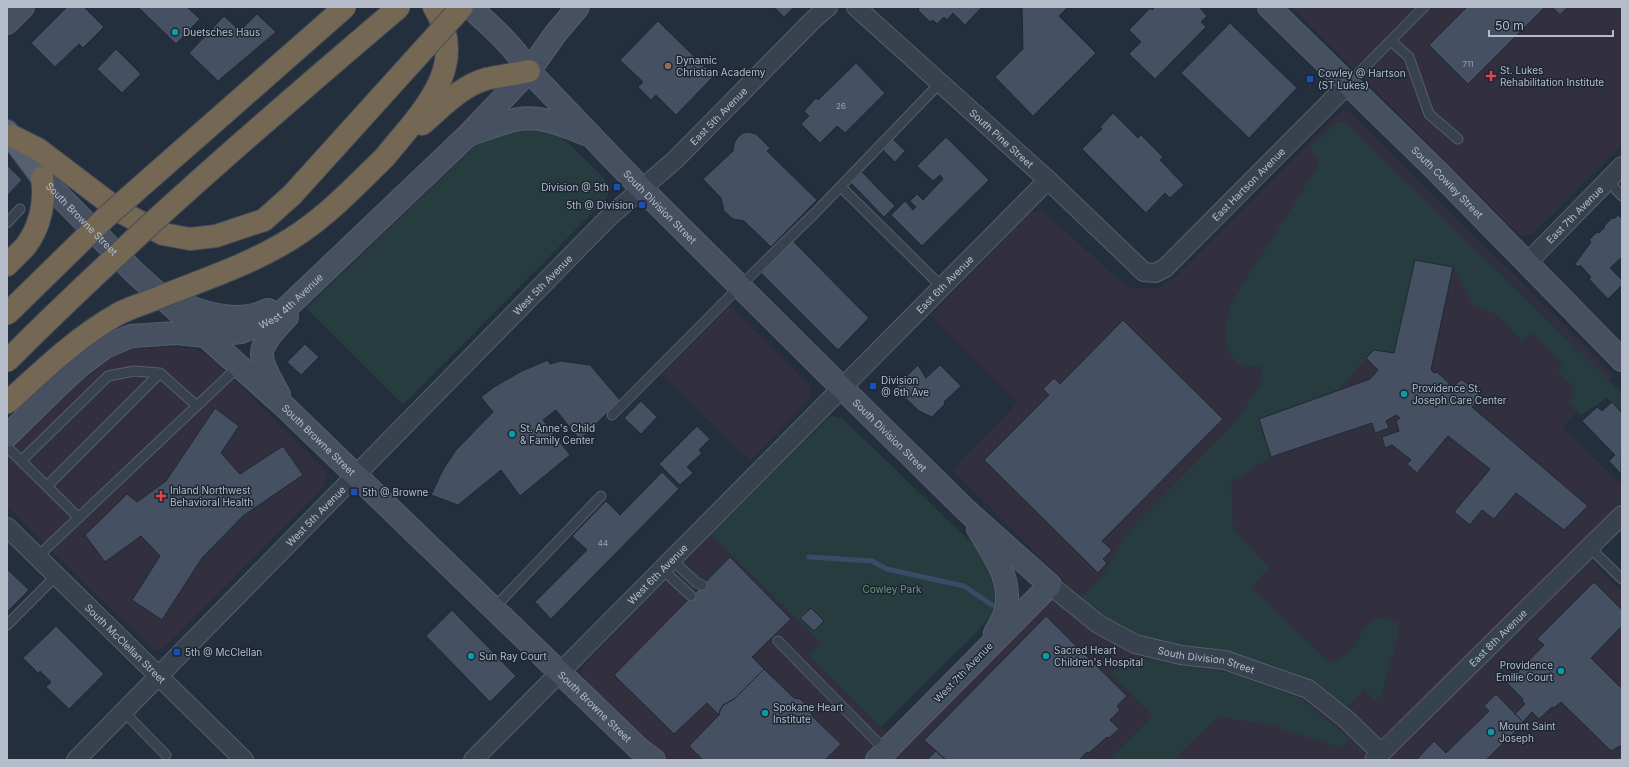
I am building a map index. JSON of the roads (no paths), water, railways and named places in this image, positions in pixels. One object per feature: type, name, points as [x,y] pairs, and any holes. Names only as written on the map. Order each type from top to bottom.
[{"type":"highway","points":[[7,314],[105,218],[346,7]]},
{"type":"highway","points":[[7,361],[62,306],[166,210],[399,7]]},
{"type":"highway","points":[[385,157],[425,107],[442,79],[446,64],[447,48],[445,33],[434,7]]},
{"type":"highway","points":[[9,133],[38,149],[121,212],[164,234],[190,239],[216,236],[264,220],[292,196],[462,7]]},
{"type":"highway","points":[[7,403],[53,361],[84,337],[118,314],[252,260],[303,232],[326,215],[385,157],[469,86],[485,79],[529,72]]},
{"type":"highway","points":[[7,265],[26,246],[38,223],[42,210],[44,194],[42,178]]},
{"type":"main road","name":"South Browne Street","points":[[9,133],[42,178]]},
{"type":"street","points":[[7,23],[23,7]]},
{"type":"street","name":"South Division Street","points":[[470,7],[510,45],[520,57],[529,72],[642,189],[968,512],[1050,585],[1098,624],[1135,644],[1180,655],[1224,660],[1308,689],[1346,719],[1381,758]]},
{"type":"street","name":"West 4th Avenue","points":[[7,436],[58,386],[105,347],[131,336],[178,333],[205,336],[241,332],[263,324],[276,317],[468,135],[529,72],[556,33],[578,7]]},
{"type":"street","name":"East 5th Avenue","points":[[642,189],[675,160],[814,19],[828,7]]},
{"type":"street","name":"South Pine Street","points":[[856,7],[1048,180],[1144,272]]},
{"type":"street","name":"South Cowley Street","points":[[1269,7],[1348,84],[1622,360]]},
{"type":"street","name":"East Hartson Avenue","points":[[1144,272],[1155,273],[1165,268],[1348,84]]},
{"type":"street","points":[[468,135],[520,119],[545,120],[569,127],[592,137]]},
{"type":"street","name":"East 7th Avenue","points":[[1527,263],[1622,166]]},
{"type":"street","name":"South Browne Street","points":[[42,178],[135,273],[286,407],[623,734],[654,760]]},
{"type":"street","name":"East 6th Avenue","points":[[842,388],[1048,180]]},
{"type":"street","name":"West 5th Avenue","points":[[76,760],[355,474],[609,217],[642,189]]},
{"type":"street","points":[[135,273],[194,309],[222,316],[247,316],[264,312],[312,284]]},
{"type":"street","points":[[286,407],[265,368],[262,358],[262,350],[272,332],[304,300],[312,284]]},
{"type":"street","name":"West 6th Avenue","points":[[473,760],[842,388]]},
{"type":"street","points":[[968,512],[999,565],[1007,584],[1008,598],[1005,615],[988,646]]},
{"type":"street","name":"East 8th Avenue","points":[[1381,758],[1622,515]]},
{"type":"street","name":"South McClellan Street","points":[[7,527],[244,760]]},
{"type":"street","name":"West 7th Avenue","points":[[882,756],[988,646],[1050,585]]},
{"type":"street","points":[[623,734],[637,760]]},
{"type":"lane","points":[[1348,84],[1424,7]]},
{"type":"lane","points":[[1391,41],[1409,56],[1430,114],[1458,139]]},
{"type":"lane","points":[[612,415],[841,187],[940,83]]},
{"type":"lane","points":[[1608,181],[1622,196]]},
{"type":"lane","points":[[841,187],[942,287]]},
{"type":"lane","points":[[7,223],[20,209]]},
{"type":"lane","points":[[38,557],[238,366]]},
{"type":"lane","points":[[21,461],[108,376],[134,371],[160,373],[197,406]]},
{"type":"lane","points":[[46,486],[160,373]]},
{"type":"lane","points":[[7,447],[79,518]]},
{"type":"lane","points":[[494,608],[600,496]]},
{"type":"lane","points":[[1589,547],[1622,579]]},
{"type":"lane","points":[[667,565],[702,585]]},
{"type":"lane","points":[[667,565],[691,596]]},
{"type":"lane","points":[[7,625],[56,576]]},
{"type":"lane","points":[[778,642],[882,756]]},
{"type":"lane","points":[[123,711],[166,754]]},
{"type":"waterway","points":[[809,557],[872,561],[887,569],[964,586],[992,605]]},
{"type":"place","name":"Duetsches Haus","points":[[175,32]]},
{"type":"place","name":"Dynamic Christian Academy","points":[[668,66]]},
{"type":"place","name":"St. Lukes Rehabilitation Institute","points":[[1491,76]]},
{"type":"place","name":"Cowley @ Hartson (ST Lukes)","points":[[1310,79]]},
{"type":"place","name":"Division @ 5th","points":[[617,187]]},
{"type":"place","name":"5th @ Division","points":[[642,205]]},
{"type":"place","name":"Division @ 6th Ave","points":[[873,386]]},
{"type":"place","name":"Providence St. Joseph Care Center","points":[[1404,394]]},
{"type":"place","name":"St. Anne's Child & Family Center","points":[[512,434]]},
{"type":"place","name":"5th @ Browne","points":[[354,492]]},
{"type":"place","name":"Inland Northwest Behavioral Health","points":[[161,496]]},
{"type":"place","name":"5th @ McClellan","points":[[177,652]]},
{"type":"place","name":"Sun Ray Court","points":[[471,656]]},
{"type":"place","name":"Sacred Heart Children's Hospital","points":[[1046,656]]},
{"type":"place","name":"Providence Emilie Court","points":[[1561,671]]},
{"type":"place","name":"Spokane Heart Institute","points":[[765,713]]},
{"type":"place","name":"Mount Saint Joseph","points":[[1491,732]]},
{"type":"park label","name":"Cowley Park","points":[[892,589]]}]
